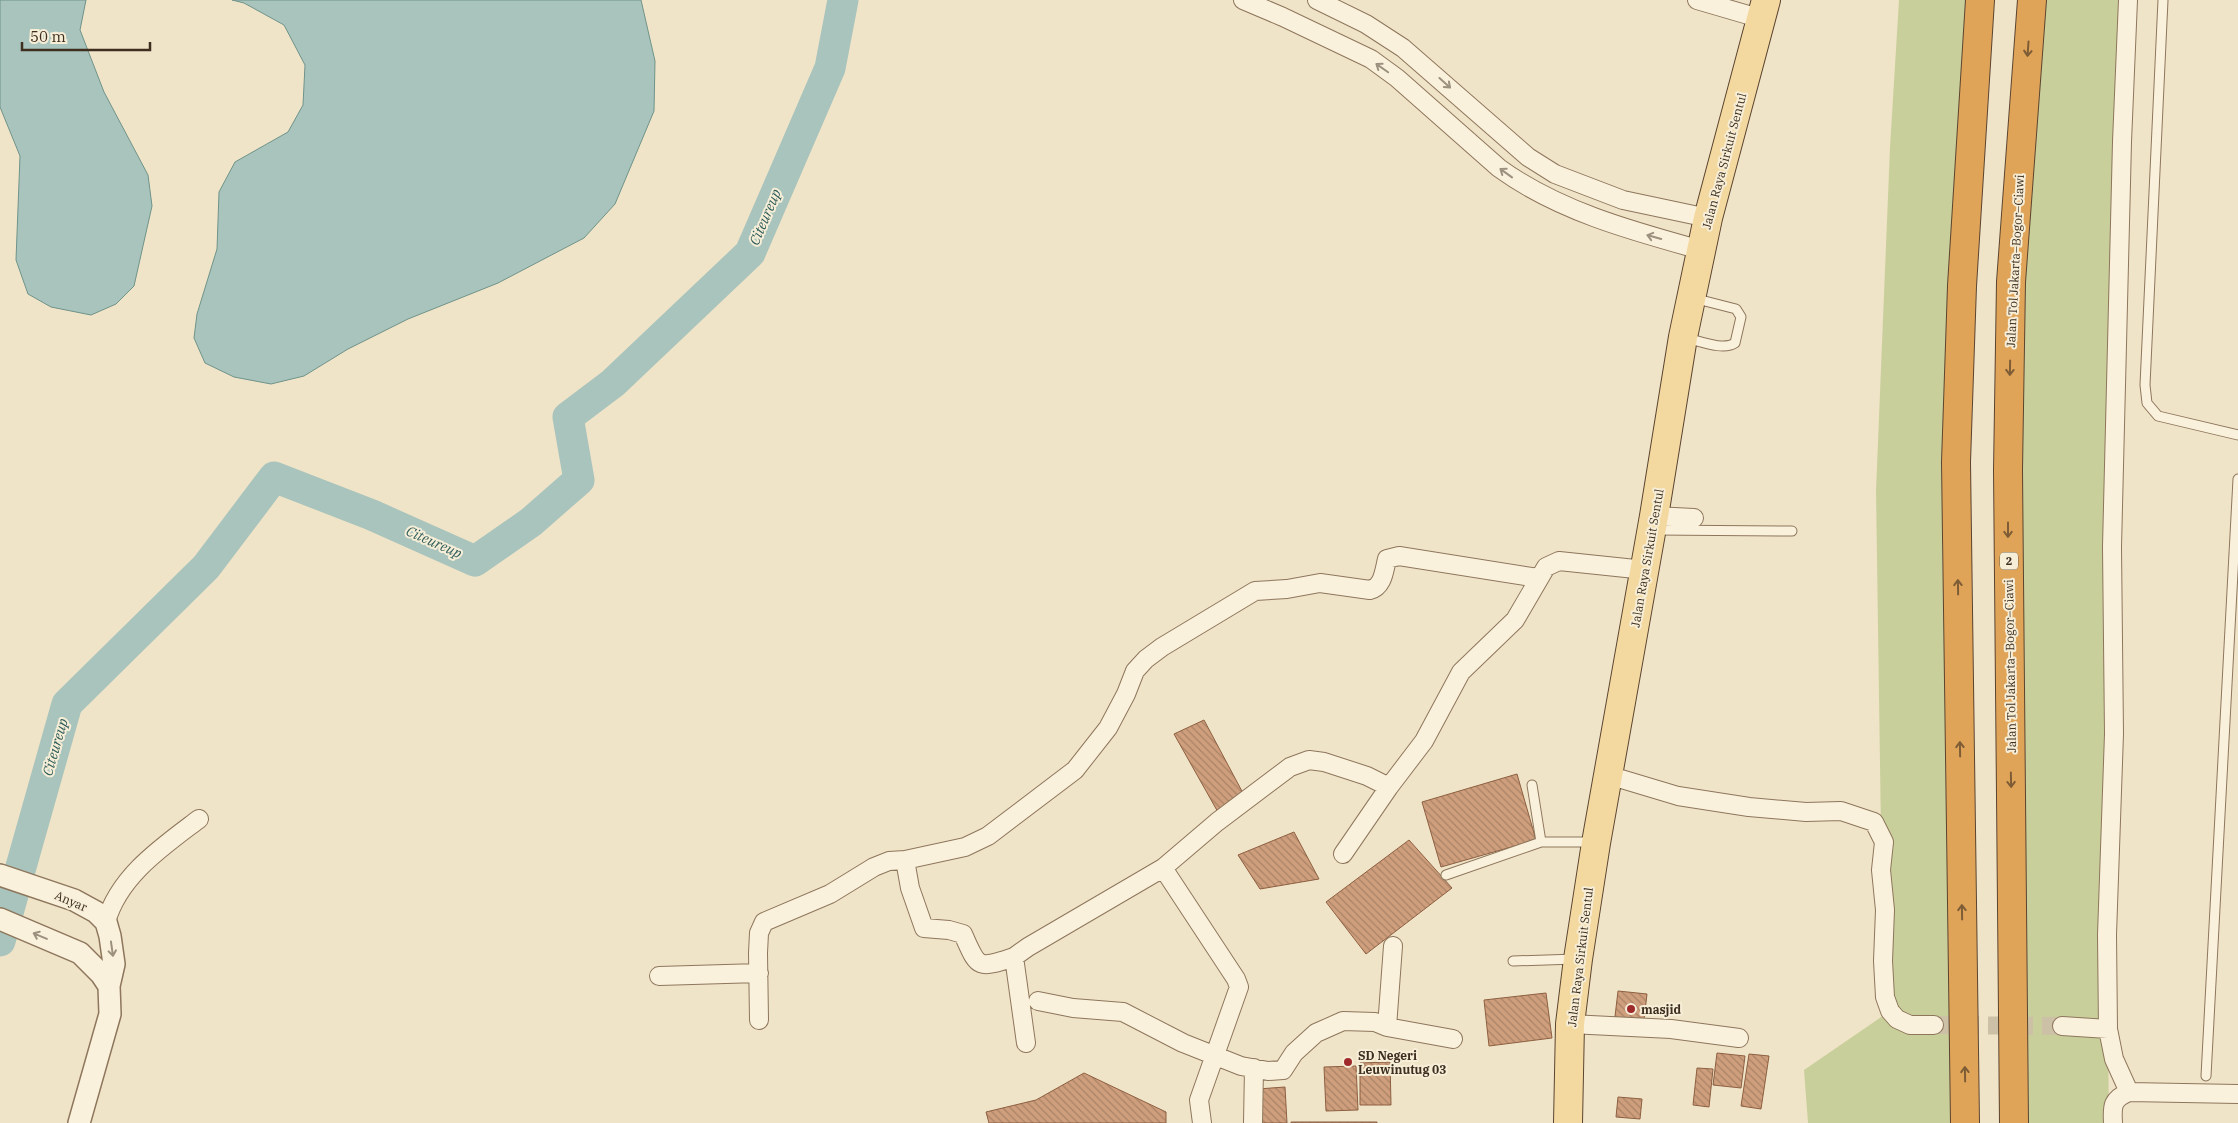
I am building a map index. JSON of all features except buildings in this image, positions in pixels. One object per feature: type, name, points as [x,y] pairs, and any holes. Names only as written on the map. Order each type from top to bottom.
[{"type":"highway","points":[[1965,1123],[1956,462],[1962,286],[1980,0]]},
{"type":"highway","name":"Jalan Tol Jakarta–Bogor–Ciawi","points":[[2014,1123],[2008,460],[2011,282],[2032,0]]},
{"type":"main road","name":"Jalan Raya Sirkuit Sentul","points":[[1568,1123],[1570,1024],[1578,959],[1596,843],[1653,523],[1690,297],[1708,218],[1764,9]]},
{"type":"street","points":[[1243,0],[1370,59],[1397,78],[1499,168],[1518,182],[1632,231],[1701,250]]},
{"type":"street","points":[[1317,0],[1366,24],[1403,48],[1528,158],[1555,174],[1623,200],[1708,218]]},
{"type":"street","points":[[1697,0],[1764,9]]},
{"type":"street","points":[[2128,0],[2122,142],[2112,547],[2114,734],[2107,935],[2108,1029],[2114,1059],[2129,1092]]},
{"type":"street","points":[[1585,212],[1592,189]]},
{"type":"street","points":[[1653,523],[1694,518]]},
{"type":"street","points":[[760,1020],[759,933],[764,922],[830,894],[874,867],[889,861],[905,860],[965,848],[979,841],[1075,770],[1108,728],[1123,701],[1135,671],[1146,659],[1162,647],[1255,590],[1320,583],[1370,590],[1376,588],[1380,583],[1387,559],[1399,556],[1538,578]]},
{"type":"street","points":[[1343,854],[1389,787],[1424,741],[1461,672],[1516,620],[1522,612],[1538,578],[1546,567],[1559,561],[1644,570]]},
{"type":"street","points":[[905,860],[910,888],[924,928],[949,930],[963,934],[971,956],[977,962],[986,964],[1014,957],[1163,868],[1216,822],[1290,767],[1309,760],[1346,768],[1389,787]]},
{"type":"street","points":[[1608,774],[1678,796],[1806,812],[1841,811],[1874,822],[1884,842],[1882,870],[1885,910],[1883,961],[1885,997],[1890,1011],[1897,1020],[1910,1025],[1934,1025]]},
{"type":"street","points":[[79,1123],[110,1014],[109,986],[114,964],[113,950],[106,922],[110,908],[136,872],[161,848],[198,819]]},
{"type":"street","points":[[1163,868],[1236,979],[1239,987],[1199,1100],[1202,1123]]},
{"type":"street","name":"Anyar","points":[[0,875],[74,900],[96,912],[106,922]]},
{"type":"street","points":[[0,918],[80,953],[101,974],[109,986]]},
{"type":"street","points":[[1387,1027],[1393,946]]},
{"type":"street","points":[[1014,957],[1026,1043]]},
{"type":"street","points":[[659,976],[758,973]]},
{"type":"street","points":[[1038,1001],[1073,1008],[1123,1012],[1183,1043],[1241,1066],[1276,1072],[1283,1070],[1294,1053],[1316,1033],[1343,1022],[1375,1022],[1387,1027],[1453,1039]]},
{"type":"street","points":[[1570,1024],[1671,1029],[1739,1038]]},
{"type":"street","points":[[2062,1026],[2108,1029]]},
{"type":"street","points":[[1253,1123],[1254,1068]]},
{"type":"street","points":[[2113,1123],[2112,1109],[2118,1097],[2129,1092],[2238,1094]]},
{"type":"lane","points":[[2163,0],[2145,385],[2147,403],[2158,416],[2238,435]]},
{"type":"lane","points":[[1683,338],[1729,346],[1735,343],[1741,317],[1736,309],[1690,297]]},
{"type":"lane","points":[[2206,1076],[2238,479]]},
{"type":"lane","points":[[1653,523],[1792,531]]},
{"type":"lane","points":[[1532,785],[1541,842]]},
{"type":"lane","points":[[1446,875],[1541,842],[1596,843]]},
{"type":"lane","points":[[1513,961],[1578,959]]},
{"type":"green space","points":[[1899,0],[1981,0],[1962,286],[1965,1123],[1808,1123],[1804,1070],[1890,1011],[1881,833],[1876,491],[1890,147]]},
{"type":"green space","points":[[2032,0],[2129,0],[2107,935],[2109,1123],[2014,1123],[2010,351]]},
{"type":"water","points":[[0,0],[86,0],[80,30],[104,92],[148,175],[152,206],[134,286],[116,304],[91,315],[51,307],[28,294],[16,260],[20,156],[0,107]]},
{"type":"water","points":[[232,0],[641,0],[655,61],[654,111],[615,204],[584,238],[498,283],[408,319],[348,349],[304,376],[271,384],[234,377],[205,363],[194,338],[197,314],[217,249],[219,192],[235,162],[288,132],[303,105],[305,65],[284,25],[244,3]]},
{"type":"waterway","name":"Citeureup","points":[[0,941],[67,704],[206,567],[274,477],[372,515],[475,561],[531,522],[579,480],[568,417],[613,383],[750,253],[830,68],[843,0]]},
{"type":"tunnel","points":[[1934,1025],[2062,1026]]},
{"type":"place","name":"masjid","points":[[1631,1009]]},
{"type":"place","name":"SD Negeri Leuwinutug 03","points":[[1348,1062]]}]
